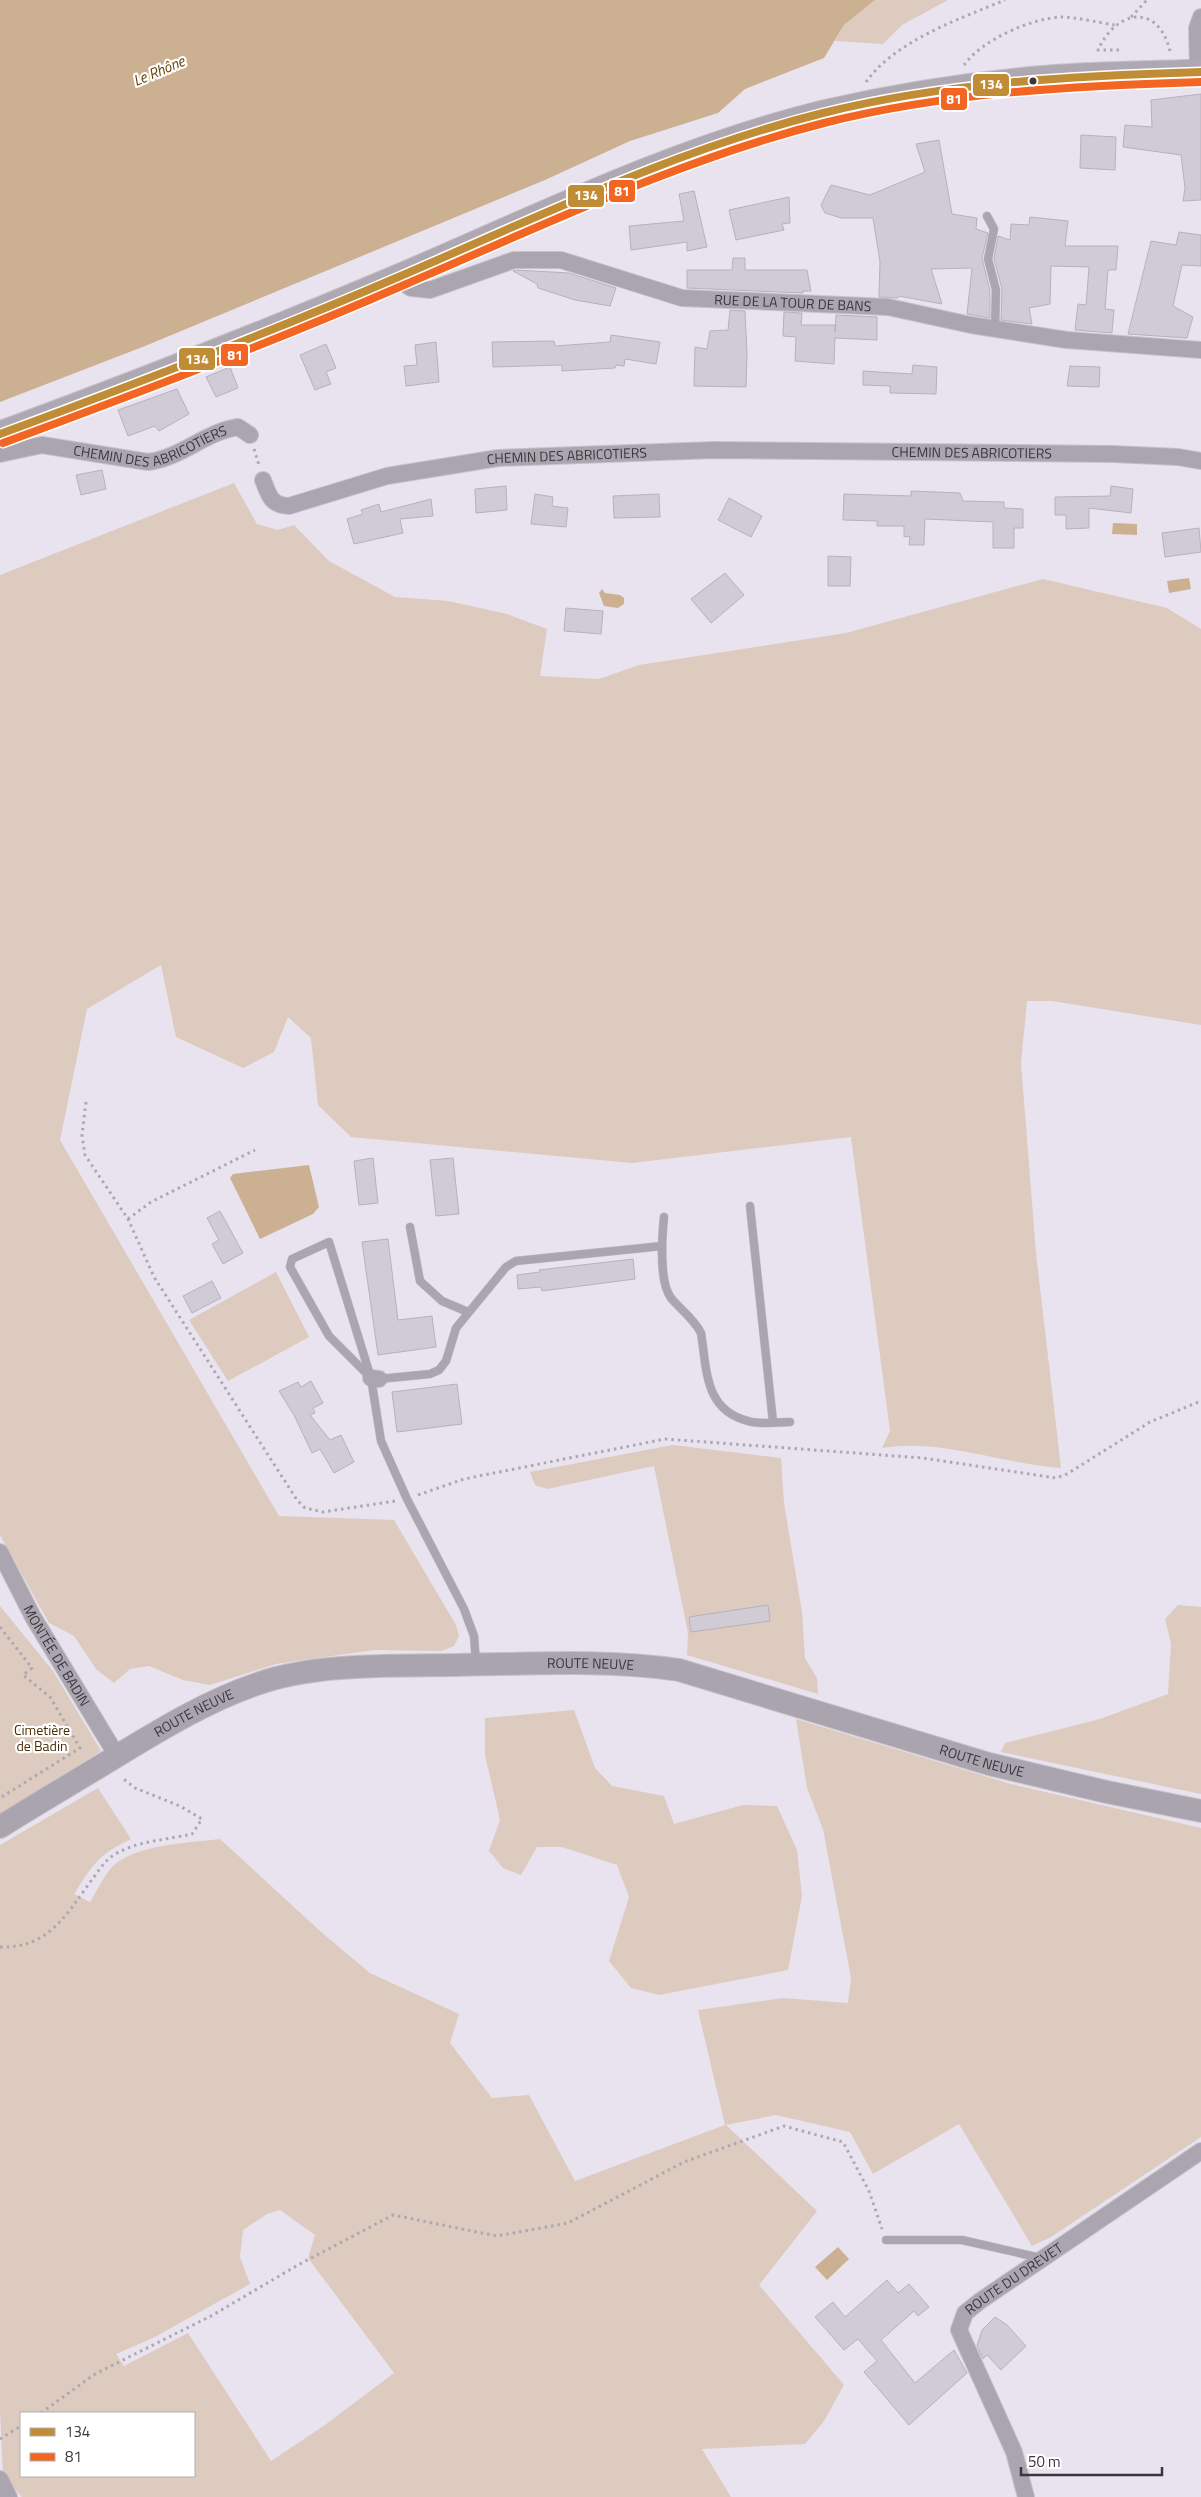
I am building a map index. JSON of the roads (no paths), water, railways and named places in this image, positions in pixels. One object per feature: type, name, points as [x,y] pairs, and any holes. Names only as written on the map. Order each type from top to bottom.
[{"type":"main road","points":[[0,434],[240,343],[396,278],[629,176],[739,137],[800,119],[876,102],[995,84],[1049,78],[1199,72]]},
{"type":"street","points":[[1199,72],[1198,28],[1201,18]]},
{"type":"street","name":"RUE DE LA TOUR DE BANS","points":[[396,278],[412,288],[430,290],[514,260],[561,260],[682,298],[888,306],[995,329],[1067,340],[1201,350]]},
{"type":"street","name":"CHEMIN DES ABRICOTIERS","points":[[0,454],[42,445],[148,462],[165,460],[188,445],[223,429],[238,426],[250,435]]},
{"type":"street","name":"CHEMIN DES ABRICOTIERS","points":[[263,480],[271,500],[278,505],[289,506],[387,476],[498,458],[714,450],[1113,454],[1178,457],[1201,461]]},
{"type":"street","name":"MONTÉE DE BADIN","points":[[0,1552],[33,1617],[112,1759]]},
{"type":"street","name":"ROUTE NEUVE","points":[[0,1827],[112,1759],[208,1704],[260,1682],[305,1673],[349,1668],[476,1664],[631,1664],[679,1670],[989,1764],[1201,1812]]},
{"type":"street","name":"ROUTE DU DREVET","points":[[1026,2497],[1014,2452],[959,2330],[965,2313],[980,2300],[1041,2258],[1201,2151]]},
{"type":"street","points":[[0,2479],[9,2497]]},
{"type":"lane","points":[[988,216],[994,229],[988,259],[996,290],[995,329]]},
{"type":"lane","points":[[750,1206],[773,1422]]},
{"type":"lane","points":[[664,1217],[662,1246],[666,1290],[697,1325],[701,1333],[710,1391],[716,1401],[729,1412],[749,1422],[790,1422]]},
{"type":"lane","points":[[410,1227],[420,1280],[442,1301],[468,1312]]},
{"type":"lane","points":[[476,1664],[474,1636],[468,1617],[406,1499],[382,1441],[375,1378],[328,1242],[292,1259],[290,1267],[329,1336],[375,1378],[430,1374],[439,1370],[446,1361],[456,1328],[506,1266],[516,1261],[662,1246]]},
{"type":"lane","points":[[886,2240],[962,2240],[1041,2258]]},
{"type":"water","name":"Le Rhône","points":[[0,0],[875,0],[844,25],[824,58],[745,89],[718,113],[630,141],[545,180],[145,346],[0,402]]},
{"type":"water","points":[[1113,523],[1137,524],[1137,535],[1112,534]]},
{"type":"water","points":[[1189,578],[1191,589],[1169,593],[1167,581]]},
{"type":"water","points":[[602,589],[605,593],[620,595],[624,598],[624,604],[618,608],[604,606],[599,593]]},
{"type":"water","points":[[309,1165],[319,1207],[313,1214],[260,1239],[230,1178],[233,1174]]},
{"type":"water","points":[[838,2247],[849,2259],[827,2280],[815,2267]]},
{"type":"park label","name":"Cimetière de Badin","points":[[42,1738]]}]
